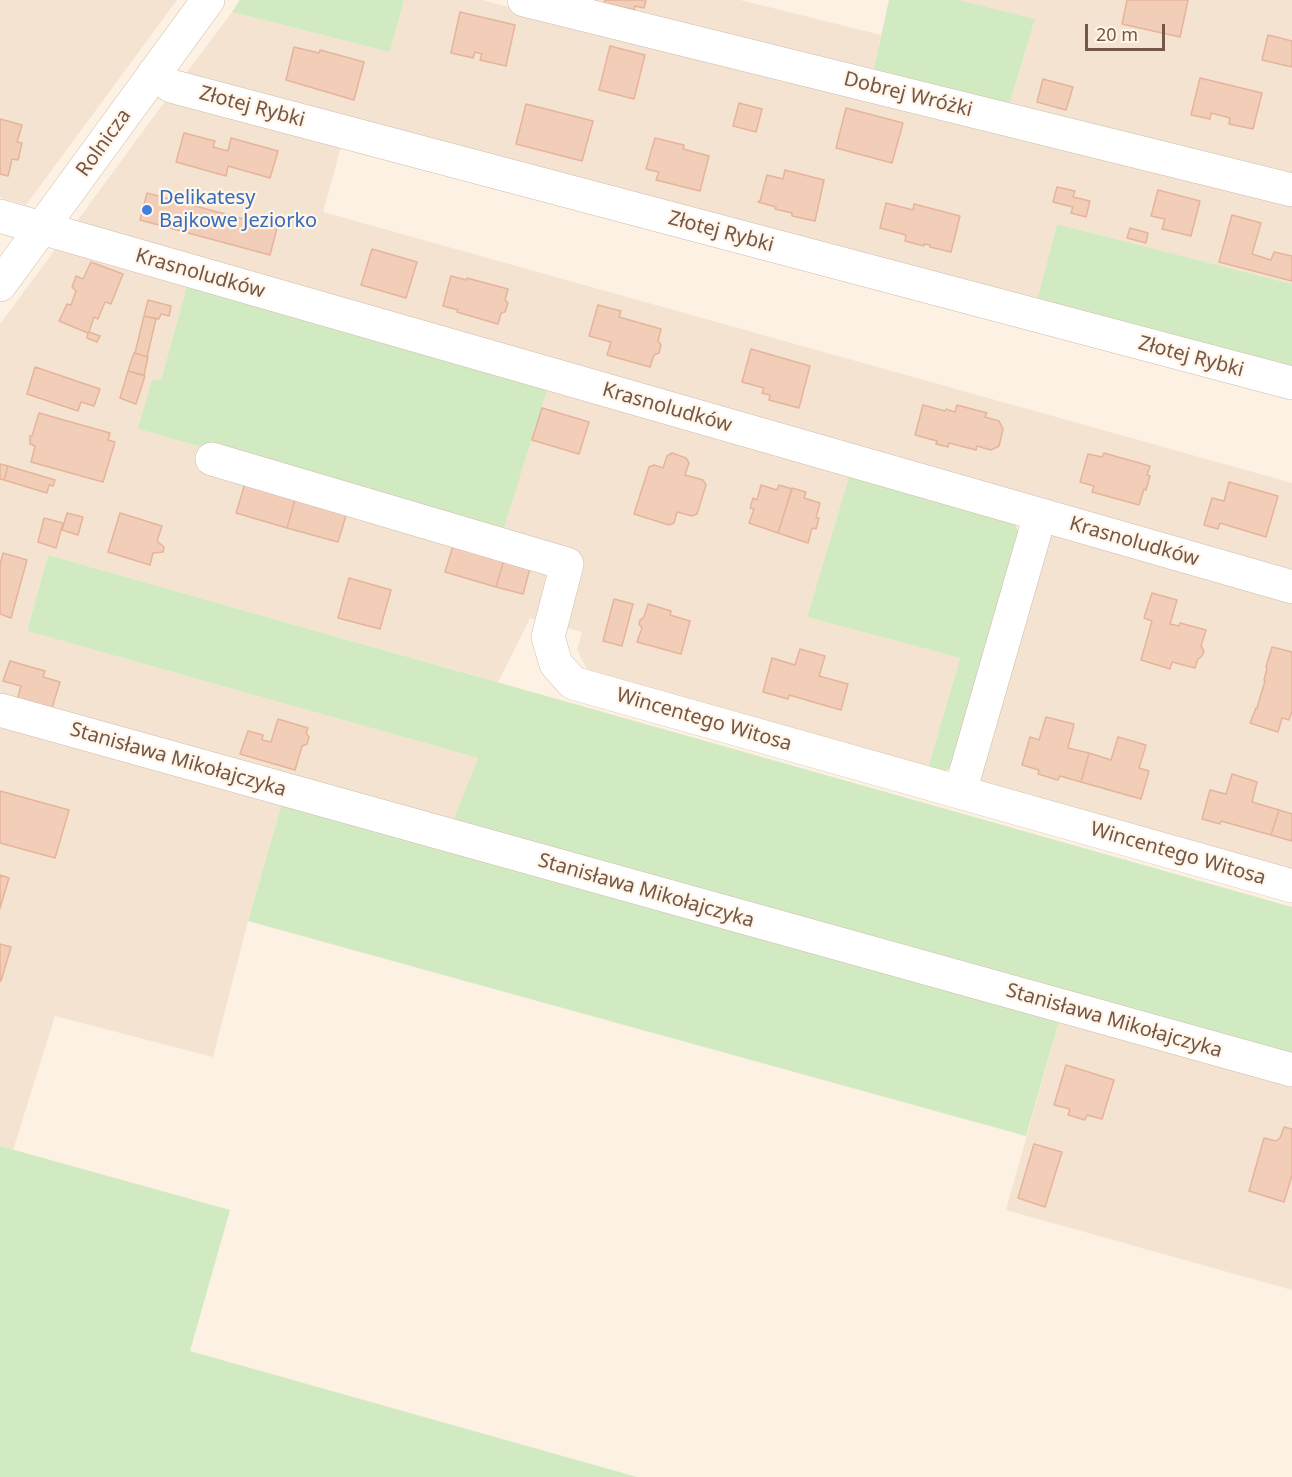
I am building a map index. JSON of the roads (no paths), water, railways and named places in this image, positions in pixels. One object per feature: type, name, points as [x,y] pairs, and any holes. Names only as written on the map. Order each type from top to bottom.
[{"type":"street","name":"Rolnicza","points":[[0,285],[208,0]]},
{"type":"street","name":"Dobrej Wróżki","points":[[524,0],[1292,190]]},
{"type":"street","name":"Złotej Rybki","points":[[154,74],[171,86],[1292,383]]},
{"type":"street","name":"Krasnoludków","points":[[0,216],[1292,587]]},
{"type":"street","name":"Wincentego Witosa","points":[[212,459],[567,564],[548,637],[556,664],[573,683],[1292,886]]},
{"type":"street","points":[[960,792],[1040,515]]},
{"type":"street","name":"Stanisława Mikołajczyka","points":[[0,710],[1292,1070]]},
{"type":"place","name":"Delikatesy Bajkowe Jeziorko","points":[[147,210]]}]
